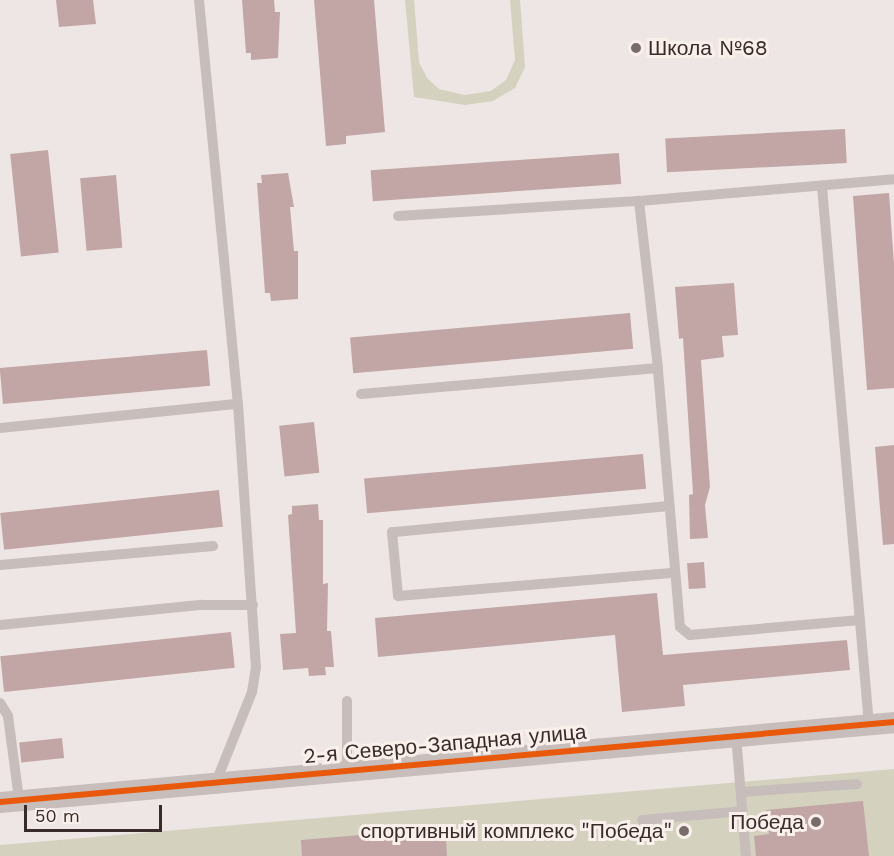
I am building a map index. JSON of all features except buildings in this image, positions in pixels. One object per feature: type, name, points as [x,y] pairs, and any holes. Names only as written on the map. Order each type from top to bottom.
[{"type":"street","name":"2-я Северо-Западная улица","points":[[9,801],[894,722]]},
{"type":"lane","points":[[199,0],[238,404],[254,605],[256,667],[252,692],[216,782]]},
{"type":"lane","points":[[398,216],[639,201],[894,179]]},
{"type":"lane","points":[[822,187],[870,724]]},
{"type":"lane","points":[[639,201],[658,368],[674,573],[681,627],[690,635],[860,620]]},
{"type":"lane","points":[[361,394],[658,368]]},
{"type":"lane","points":[[0,428],[238,404]]},
{"type":"lane","points":[[669,506],[392,532],[398,596],[674,573]]},
{"type":"lane","points":[[0,565],[213,546]]},
{"type":"lane","points":[[0,625],[202,605],[254,605]]},
{"type":"lane","points":[[347,701],[347,770]]},
{"type":"lane","points":[[0,702],[8,716],[9,801]]},
{"type":"lane","points":[[736,735],[746,856]]},
{"type":"lane","points":[[741,792],[857,784]]},
{"type":"lane","points":[[642,820],[742,811]]},
{"type":"shaded area","points":[[405,0],[414,0],[419,62],[427,78],[439,89],[465,95],[491,91],[506,80],[515,60],[510,0],[520,0],[525,67],[515,88],[493,101],[465,105],[414,97]]},
{"type":"shaded area","name":"спортивный комплекс \"Победа\"","points":[[894,769],[894,856],[0,856],[0,845]]},
{"type":"cycle path","points":[[0,802],[894,722]]},
{"type":"place","name":"Школа №68","points":[[636,48]]},
{"type":"place","name":"Победа","points":[[816,822]]},
{"type":"place","name":"спортивный комплекс \"Победа\"","points":[[684,831]]}]
